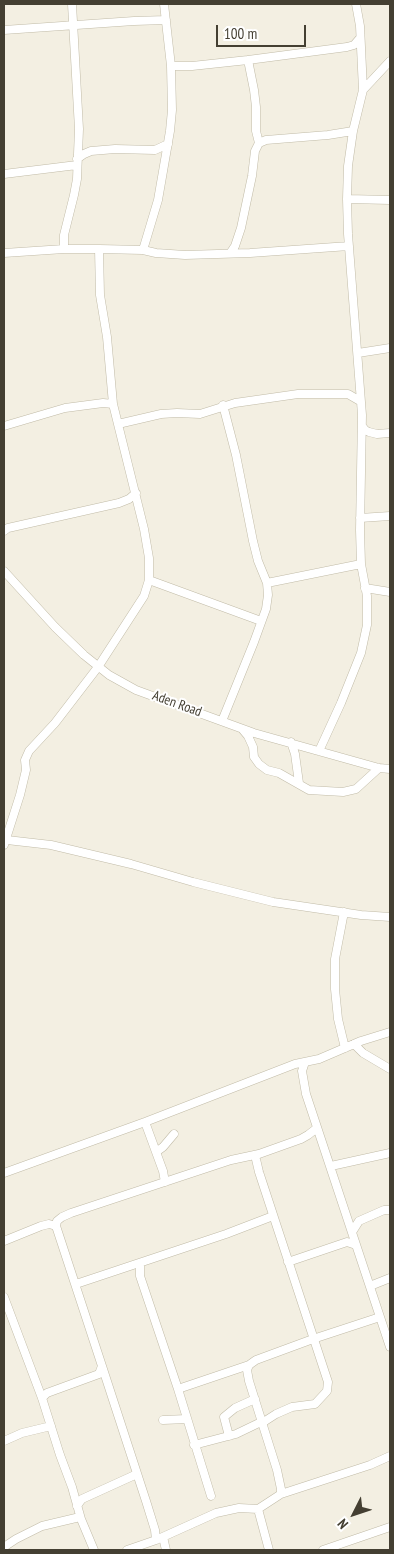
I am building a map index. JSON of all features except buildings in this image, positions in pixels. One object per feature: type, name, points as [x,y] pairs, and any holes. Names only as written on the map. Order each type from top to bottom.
[{"type":"street","points":[[64,249],[64,235],[77,179],[79,129],[72,4]]},
{"type":"street","points":[[143,250],[158,200],[172,110],[172,66],[164,4]]},
{"type":"street","points":[[319,751],[361,653],[367,626],[367,596],[361,564],[362,426],[347,199],[348,166],[353,131],[363,90],[356,4]]},
{"type":"street","points":[[4,30],[166,20]]},
{"type":"street","points":[[172,66],[248,60],[347,47],[354,45],[360,38]]},
{"type":"street","points":[[248,60],[254,90],[256,131],[259,143]]},
{"type":"street","points":[[363,90],[390,61]]},
{"type":"street","points":[[231,252],[241,228],[252,176],[255,151],[259,143],[266,140],[353,131]]},
{"type":"street","points":[[4,174],[77,162],[84,154],[91,152],[114,149],[155,150],[168,144]]},
{"type":"street","points":[[347,199],[390,200]]},
{"type":"street","points":[[4,253],[99,249],[143,250],[185,255],[349,246]]},
{"type":"street","points":[[99,249],[100,295],[107,337],[113,404],[136,493],[147,548],[149,580],[144,596],[98,667],[55,723],[29,750],[25,760],[26,770],[20,796],[5,843],[48,845],[131,864],[273,902],[390,917]]},
{"type":"street","points":[[358,354],[390,348]]},
{"type":"street","points":[[118,424],[161,414],[200,414],[223,405],[298,394],[348,394],[354,393],[359,389]]},
{"type":"street","points":[[348,394],[360,401]]},
{"type":"street","points":[[4,426],[65,408],[103,403],[113,404]]},
{"type":"street","points":[[222,721],[266,609],[268,595],[267,583],[252,541],[236,456],[223,405]]},
{"type":"street","points":[[362,426],[365,430],[376,434]]},
{"type":"street","points":[[362,441],[376,434],[390,433]]},
{"type":"street","points":[[4,531],[8,528],[119,503],[129,499],[136,493]]},
{"type":"street","points":[[360,518],[390,516]]},
{"type":"street","points":[[267,583],[361,564]]},
{"type":"street","name":"Aden Road","points":[[4,571],[55,627],[98,667],[136,690],[242,728],[379,768],[390,769]]},
{"type":"street","points":[[149,580],[261,621]]},
{"type":"street","points":[[365,588],[390,592]]},
{"type":"street","points":[[242,728],[253,747],[254,757],[258,764],[267,770],[280,773],[299,783],[304,788],[343,792],[356,789],[379,768]]},
{"type":"street","points":[[291,742],[296,754],[299,783]]},
{"type":"street","points":[[344,912],[335,959],[334,989],[338,1019],[345,1048]]},
{"type":"street","points":[[4,1173],[145,1122],[278,1070],[319,1059],[354,1044],[390,1032]]},
{"type":"street","points":[[354,1044],[363,1053],[390,1069]]},
{"type":"street","points":[[304,1062],[302,1080],[390,1347]]},
{"type":"street","points":[[145,1122],[163,1171],[165,1182]]},
{"type":"street","points":[[166,1550],[155,1530],[56,1226],[57,1222],[62,1216],[231,1160],[256,1155],[302,1139],[317,1128]]},
{"type":"street","points":[[156,1152],[174,1134]]},
{"type":"street","points":[[331,1166],[390,1153]]},
{"type":"street","points":[[194,1445],[228,1436],[292,1407],[315,1404],[327,1391],[328,1382],[259,1172],[256,1155]]},
{"type":"street","points":[[352,1232],[359,1221],[384,1210],[390,1210]]},
{"type":"street","points":[[76,1284],[226,1234],[273,1216]]},
{"type":"street","points":[[4,1241],[41,1226],[49,1224],[56,1226]]},
{"type":"street","points":[[288,1262],[346,1242],[356,1245]]},
{"type":"street","points":[[140,1262],[140,1276],[211,1496]]},
{"type":"street","points":[[370,1286],[390,1278]]},
{"type":"street","points":[[4,1297],[6,1311],[42,1398],[72,1487],[80,1517],[94,1550]]},
{"type":"street","points":[[178,1389],[249,1366],[256,1360],[380,1317]]},
{"type":"street","points":[[42,1398],[47,1392],[99,1374],[102,1366]]},
{"type":"street","points":[[249,1366],[247,1374],[279,1475],[281,1494]]},
{"type":"street","points":[[228,1436],[224,1417],[235,1408],[255,1399]]},
{"type":"street","points":[[163,1420],[187,1419]]},
{"type":"street","points":[[4,1442],[22,1433],[51,1426]]},
{"type":"street","points":[[127,1550],[160,1539],[216,1514],[240,1508],[258,1509],[281,1494],[370,1465],[390,1456]]},
{"type":"street","points":[[77,1506],[82,1499],[137,1474]]},
{"type":"street","points":[[258,1509],[269,1550]]},
{"type":"street","points":[[4,1547],[42,1526],[80,1517]]},
{"type":"street","points":[[323,1550],[341,1547],[390,1527]]}]
